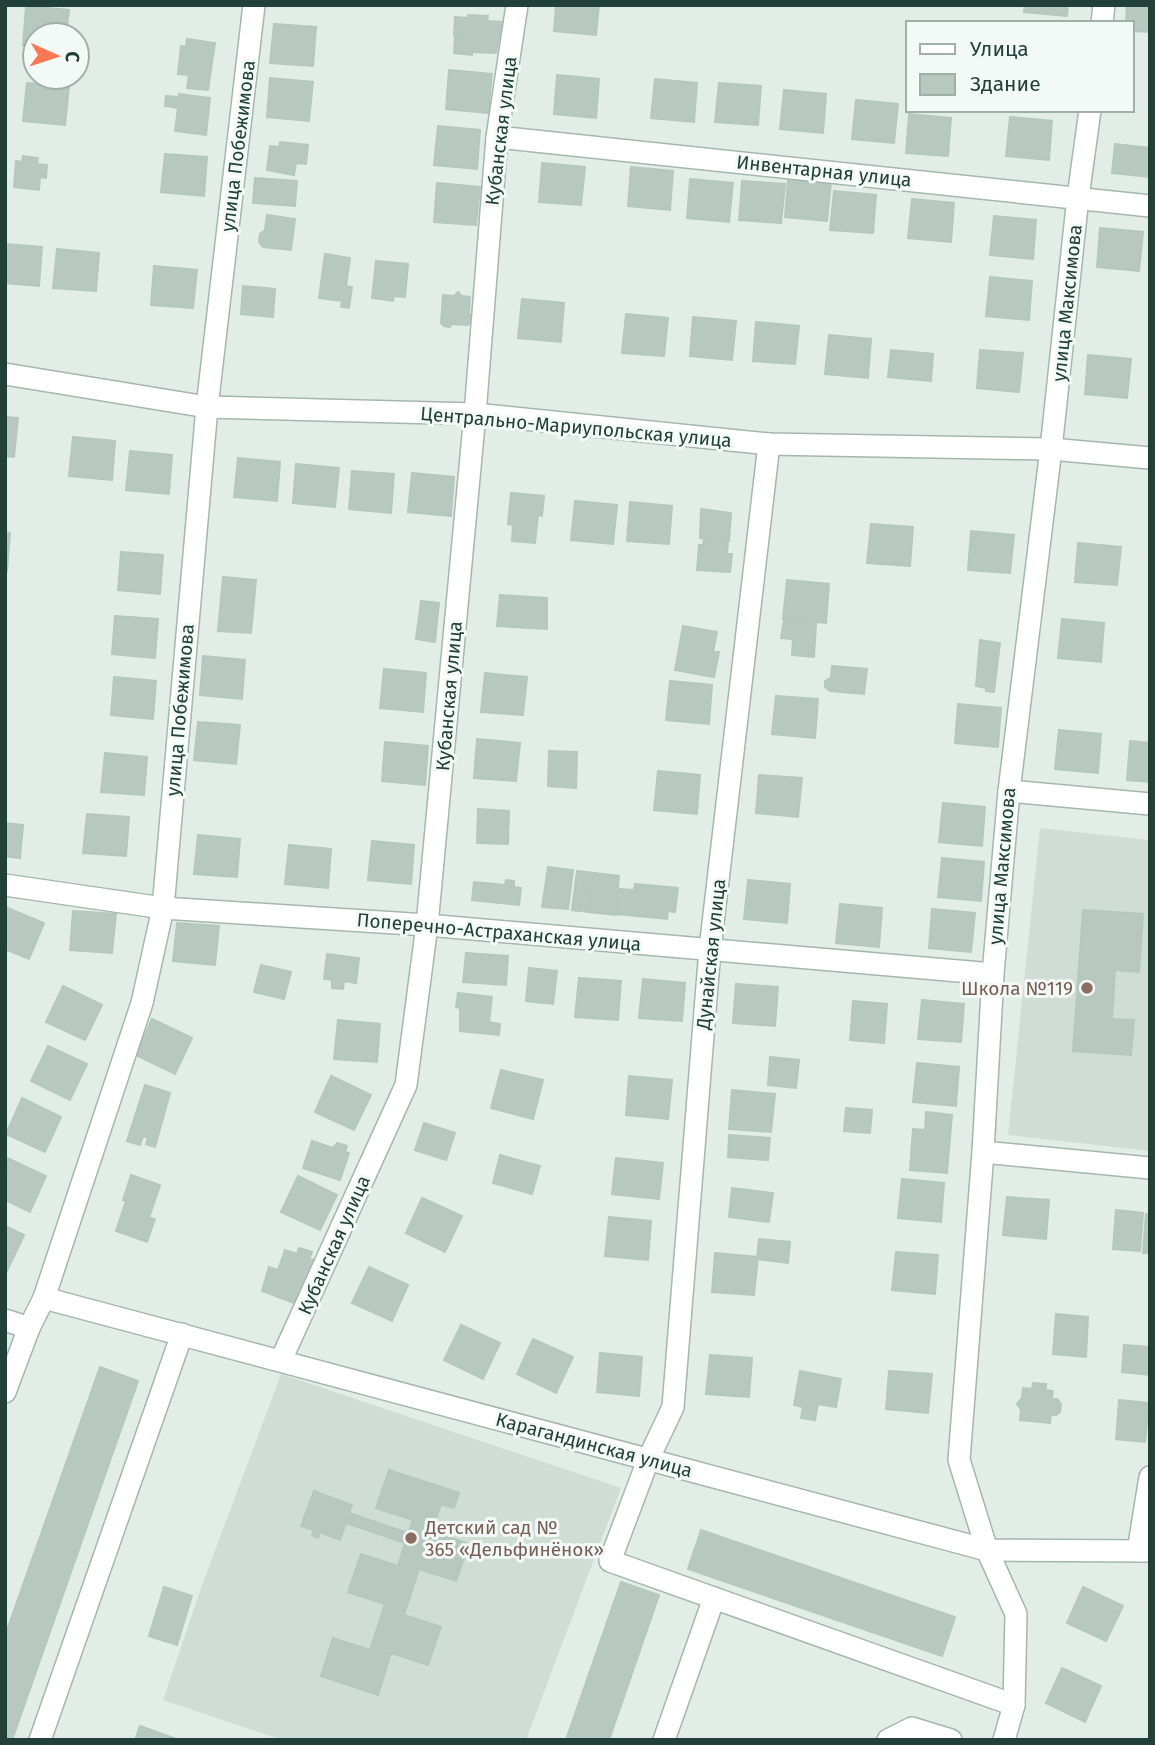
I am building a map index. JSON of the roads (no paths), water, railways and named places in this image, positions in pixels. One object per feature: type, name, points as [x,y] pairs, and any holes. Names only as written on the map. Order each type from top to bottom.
[{"type":"street","name":"улица Побежимова","points":[[5,1392],[29,1328],[44,1298],[142,1003],[163,908],[207,407],[254,5]]},
{"type":"street","name":"Кубанская улица","points":[[281,1360],[406,1085],[427,925],[475,414],[497,137],[517,5]]},
{"type":"street","name":"улица Максимова","points":[[1004,1740],[1014,1705],[1016,1614],[986,1550],[959,1460],[983,1152],[993,974],[1009,790],[1090,112]]},
{"type":"street","name":"Инвентарная улица","points":[[497,137],[1150,206]]},
{"type":"street","name":"Центрально-Мариупольская улица","points":[[5,373],[207,407],[475,414],[769,444],[1051,449],[1150,458]]},
{"type":"street","name":"Дунайская улица","points":[[714,1598],[610,1561],[648,1460],[673,1407],[710,949],[769,444]]},
{"type":"street","points":[[1009,790],[1150,804]]},
{"type":"street","name":"Поперечно-Астраханская улица","points":[[5,885],[163,908],[427,925],[993,974]]},
{"type":"street","points":[[983,1152],[1150,1168]]},
{"type":"street","name":"Карагандинская улица","points":[[44,1298],[986,1550],[1144,1551]]},
{"type":"street","points":[[5,1320],[29,1328]]},
{"type":"street","points":[[40,1740],[182,1334]]},
{"type":"street","points":[[1144,1551],[1150,1477]]},
{"type":"street","points":[[664,1740],[714,1598],[1014,1705]]},
{"type":"street","points":[[888,1740],[912,1728],[951,1740]]},
{"type":"place","name":"Школа №119","points":[[1087,988]]},
{"type":"place","name":"Детский сад № 365 «Дельфинёнок»","points":[[411,1538]]}]
